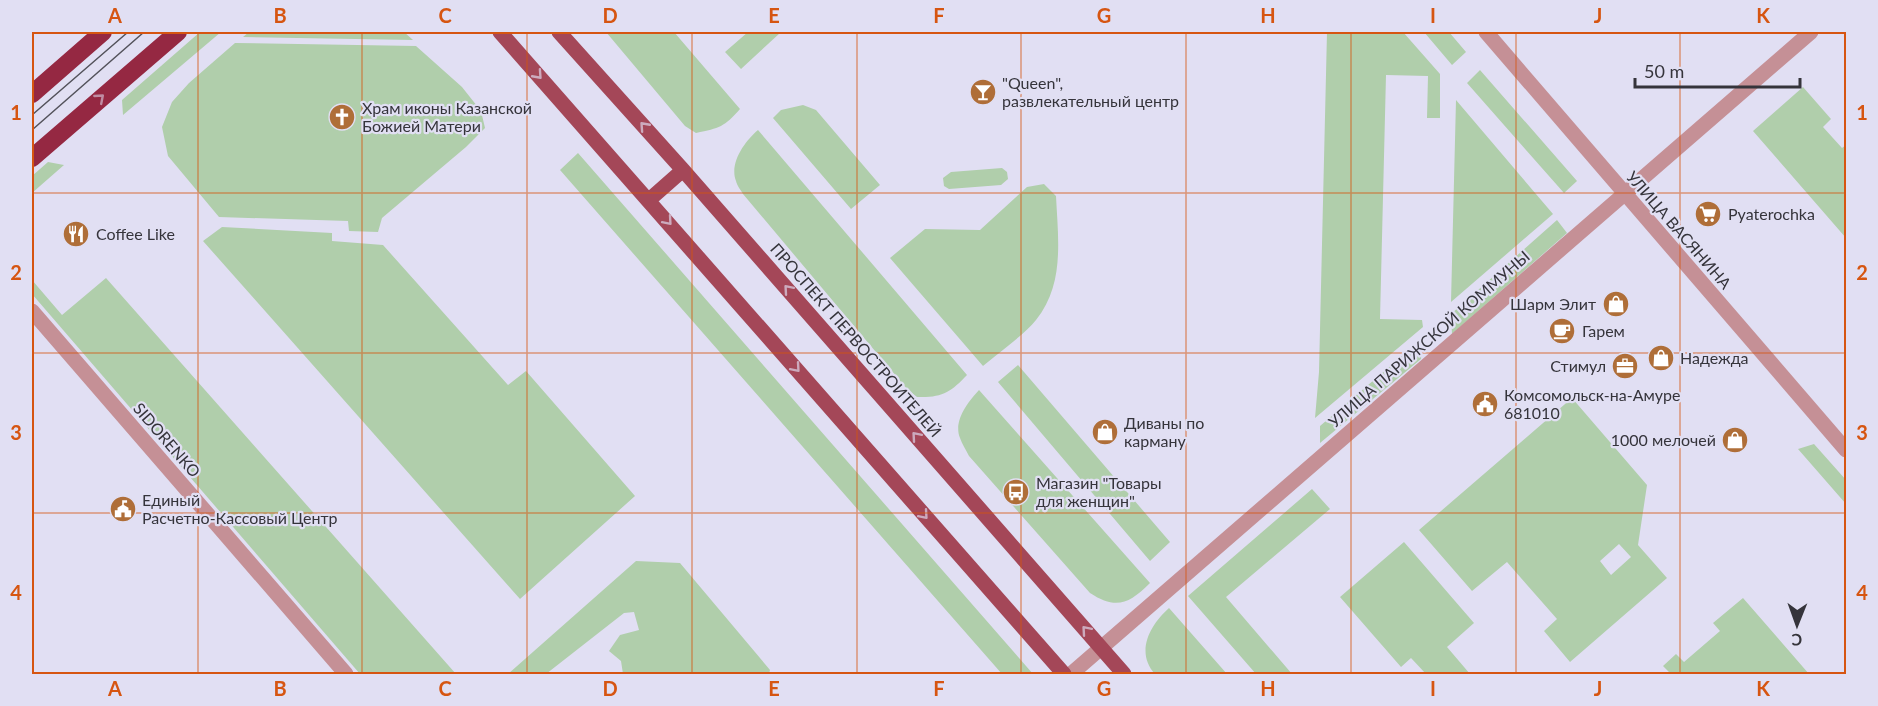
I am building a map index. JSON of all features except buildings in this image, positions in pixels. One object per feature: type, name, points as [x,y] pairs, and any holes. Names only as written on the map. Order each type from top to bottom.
[{"type":"highway","points":[[32,94],[104,32]]},
{"type":"highway","points":[[32,158],[178,32]]},
{"type":"main road","points":[[500,32],[1064,675]]},
{"type":"main road","name":"ПРОСПЕКТ ПЕРВОСТРОИТЕЛЕЙ","points":[[559,32],[683,170],[1124,675]]},
{"type":"main road","points":[[649,200],[683,170]]},
{"type":"street","name":"УЛИЦА ВАСЯНИНА","points":[[1486,32],[1846,450]]},
{"type":"street","name":"УЛИЦА ПАРИЖСКОЙ КОММУНЫ","points":[[1071,675],[1810,32]]},
{"type":"street","name":"SIDORENKO","points":[[32,311],[346,675]]},
{"type":"green space","points":[[200,32],[221,32],[123,115],[122,100]]},
{"type":"green space","points":[[249,32],[404,32],[413,40],[243,37]]},
{"type":"green space","points":[[606,32],[674,32],[740,109],[721,126],[696,133],[685,126]]},
{"type":"green space","points":[[748,32],[780,33],[741,69],[725,52]]},
{"type":"green space","points":[[1327,32],[1403,32],[1440,74],[1440,118],[1427,118],[1428,76],[1386,75],[1380,319],[1422,320],[1423,327],[1315,418],[1319,372]]},
{"type":"green space","points":[[1424,32],[1449,32],[1466,52],[1452,65]]},
{"type":"green space","points":[[235,43],[416,46],[462,87],[481,111],[485,128],[466,147],[382,218],[378,232],[349,231],[348,221],[219,217],[168,156],[162,127],[172,102],[189,83]]},
{"type":"green space","points":[[1480,70],[1577,181],[1564,193],[1467,83]]},
{"type":"green space","points":[[1803,87],[1831,119],[1823,127],[1842,148],[1846,145],[1846,238],[1753,131]]},
{"type":"green space","points":[[1456,100],[1553,214],[1451,302]]},
{"type":"green space","points":[[803,105],[816,110],[880,185],[851,209],[773,118],[781,110]]},
{"type":"green space","points":[[758,130],[967,375],[956,386],[940,395],[926,397],[917,397],[907,389],[743,194],[734,174],[736,160],[743,146]]},
{"type":"green space","points":[[578,153],[1033,674],[1002,674],[560,170]]},
{"type":"green space","points":[[48,162],[64,165],[32,193],[32,176]]},
{"type":"green space","points":[[1002,168],[1007,172],[1008,179],[1001,185],[949,189],[944,186],[943,178],[951,172]]},
{"type":"green space","points":[[1044,184],[1056,196],[1058,261],[1052,291],[1031,326],[983,366],[890,258],[925,229],[980,230],[1027,187]]},
{"type":"green space","points":[[1557,220],[1567,233],[1452,334],[1451,314]]},
{"type":"green space","points":[[222,227],[332,233],[332,241],[383,245],[508,385],[526,371],[635,496],[520,599],[203,241]]},
{"type":"green space","points":[[106,278],[456,674],[360,674],[32,294],[32,280],[62,315]]},
{"type":"green space","points":[[1422,339],[1421,359],[1320,443],[1320,426]]},
{"type":"green space","points":[[1018,365],[1170,542],[1150,561],[998,382]]},
{"type":"green space","points":[[979,390],[1150,583],[1135,596],[1115,603],[1107,602],[1090,593],[969,456],[960,438],[958,425],[966,406]]},
{"type":"green space","points":[[1572,398],[1647,485],[1638,545],[1667,578],[1570,662],[1544,631],[1557,619],[1507,562],[1472,591],[1419,530]],"holes":[[[1619,544],[1631,557],[1611,575],[1600,561]]]},
{"type":"green space","points":[[1814,444],[1846,480],[1846,504],[1798,449]]},
{"type":"green space","points":[[1312,489],[1330,509],[1226,597],[1292,674],[1256,674],[1188,596]]},
{"type":"green space","points":[[1404,542],[1474,623],[1447,647],[1470,674],[1426,674],[1411,658],[1401,667],[1340,597]]},
{"type":"green space","points":[[636,561],[680,563],[770,670],[769,674],[623,674],[621,661],[609,651],[620,635],[639,630],[634,612],[624,613],[546,674],[508,674]]},
{"type":"green space","points":[[1743,598],[1809,674],[1667,674],[1669,672],[1663,666],[1676,654],[1684,662],[1720,631],[1713,623]]},
{"type":"green space","points":[[1169,608],[1227,674],[1155,674],[1146,657],[1147,639],[1156,622]]},
{"type":"tram line","points":[[32,115],[128,32]]},
{"type":"tram line","points":[[32,130],[144,32]]},
{"type":"place","name":"\"Queen\", развлекательный центр","points":[[983,92]]},
{"type":"place","name":"Храм иконы Казанской Божией Матери","points":[[342,117]]},
{"type":"place","name":"Pyaterochka","points":[[1708,214]]},
{"type":"place","name":"Coffee Like","points":[[76,234]]},
{"type":"place","name":"Шарм Элит","points":[[1616,304]]},
{"type":"place","name":"Гарем","points":[[1562,331]]},
{"type":"place","name":"Надежда","points":[[1661,358]]},
{"type":"place","name":"Стимул","points":[[1625,366]]},
{"type":"place","name":"Комсомольск-на-Амуре 681010","points":[[1485,404]]},
{"type":"place","name":"Диваны по карману","points":[[1105,432]]},
{"type":"place","name":"1000 мелочей","points":[[1735,440]]},
{"type":"place","name":"Магазин \"Товары для женщин\"","points":[[1016,492]]},
{"type":"place","name":"Единый Расчетно-Кассовый Центр","points":[[123,509]]}]
